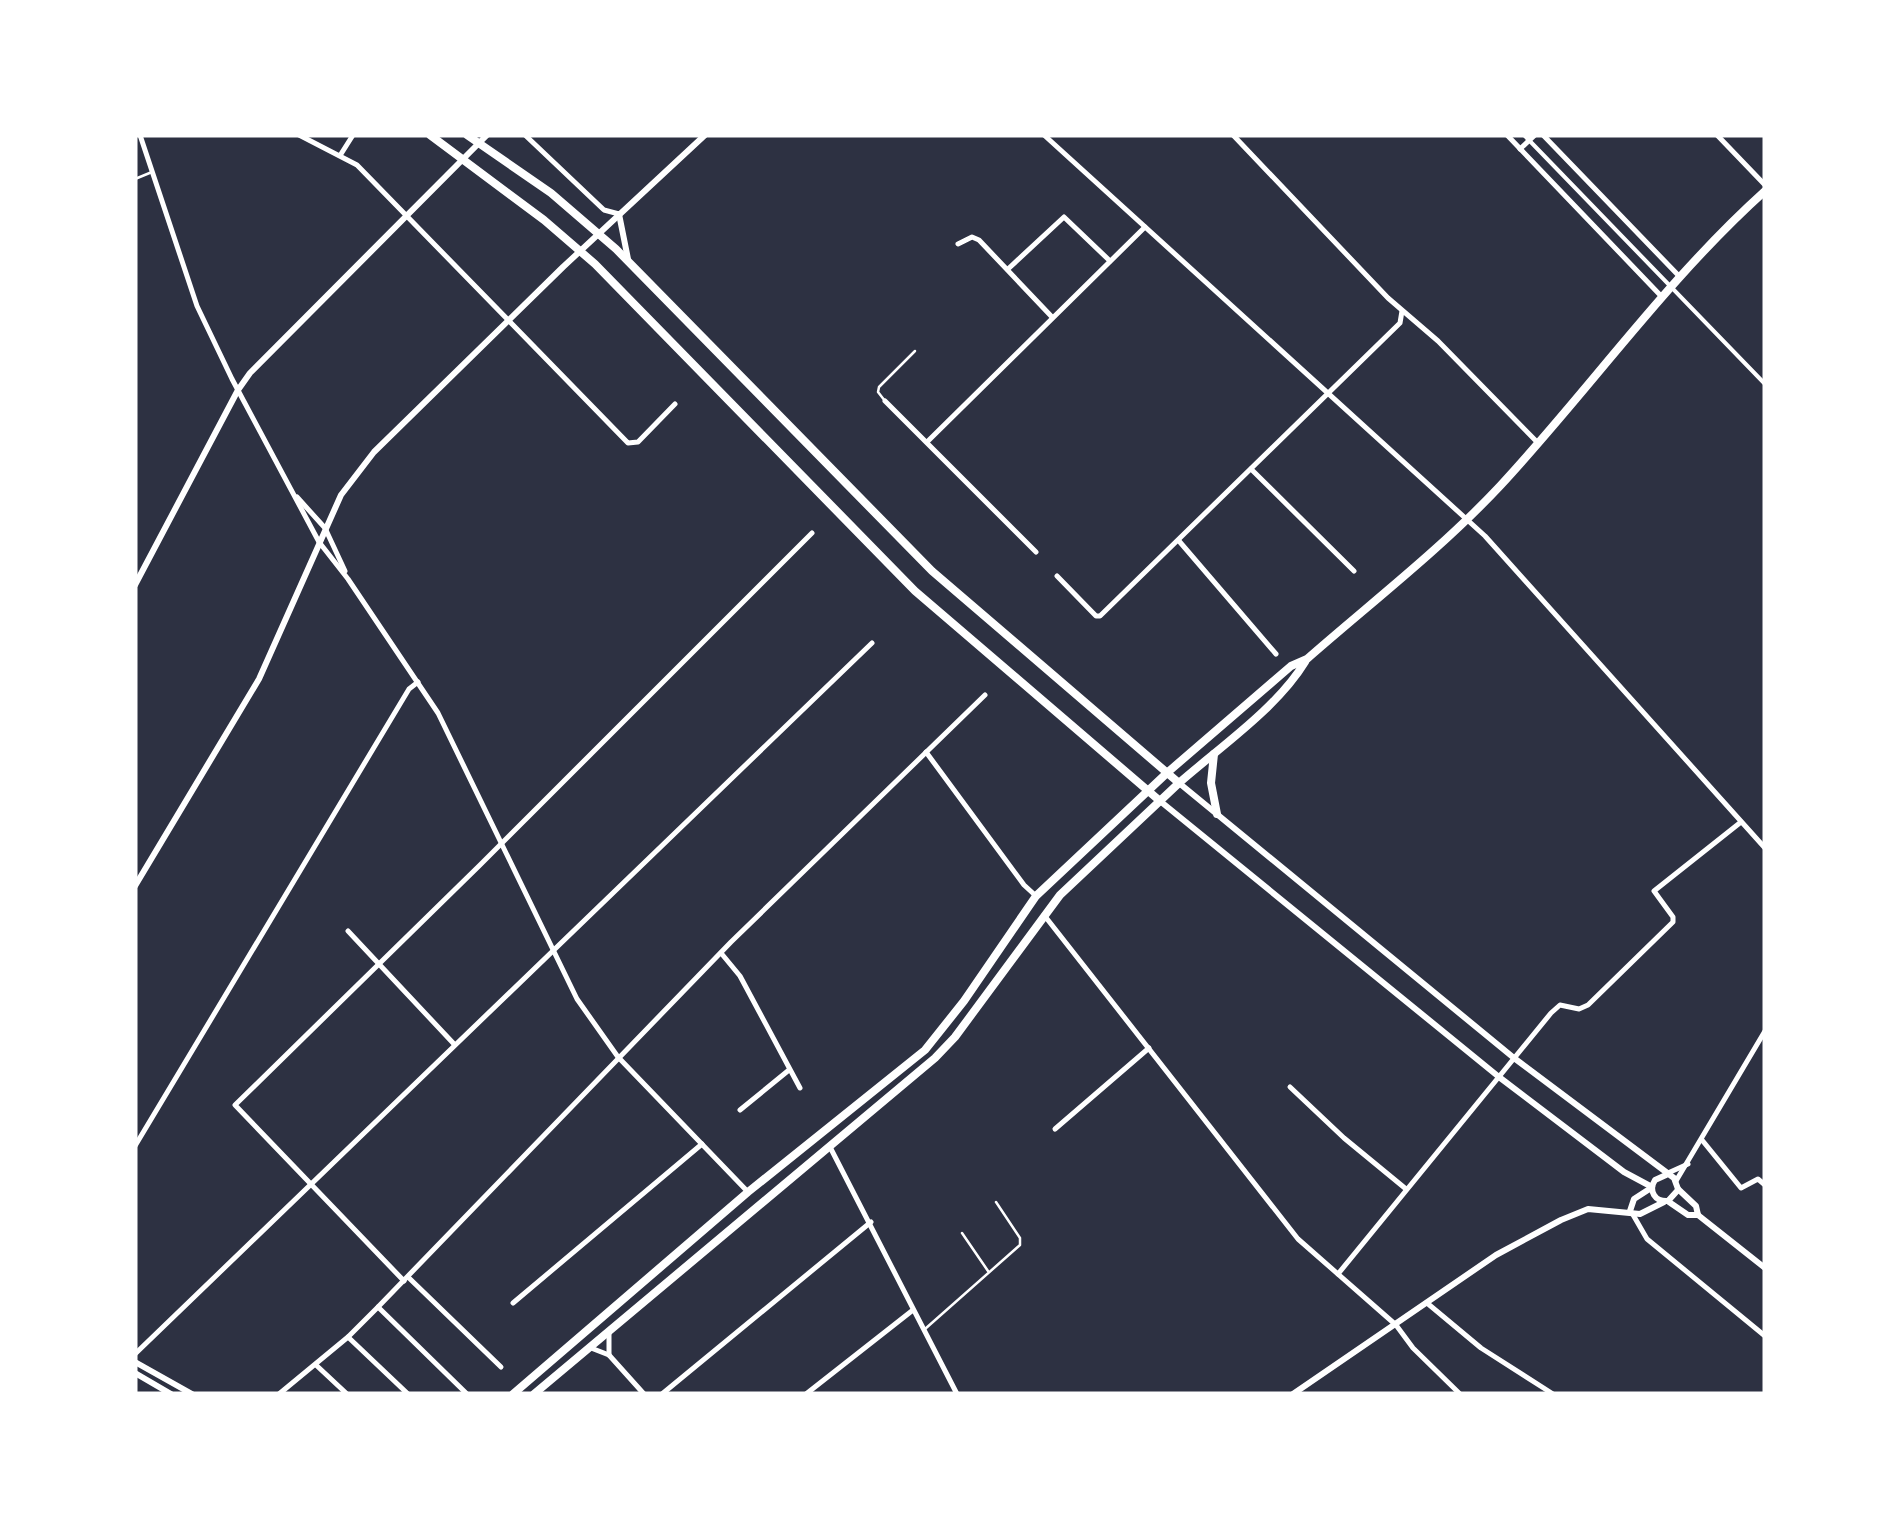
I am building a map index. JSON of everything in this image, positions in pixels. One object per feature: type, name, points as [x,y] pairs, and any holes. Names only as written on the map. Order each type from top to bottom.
[{"type":"main road","points":[[430,135],[580,251],[915,591],[1160,801]]},
{"type":"main road","points":[[467,135],[551,193],[628,260],[918,557],[976,612],[1179,783]]},
{"type":"main road","points":[[534,1394],[956,1037],[1044,915],[1090,864],[1289,683],[1307,658],[1466,520],[1538,443],[1670,287],[1765,188]]},
{"type":"main road","points":[[513,1394],[748,1192],[925,1050],[1036,896],[1168,772],[1291,666],[1307,658]]},
{"type":"main road","points":[[1214,754],[1211,783],[1217,814]]},
{"type":"street","points":[[140,135],[197,306],[238,390],[319,542],[348,578],[438,714],[577,999],[618,1056],[748,1192]]},
{"type":"street","points":[[299,135],[341,154],[356,166],[628,443],[638,442],[674,404]]},
{"type":"street","points":[[341,154],[353,135]]},
{"type":"street","points":[[135,585],[250,374],[487,135]]},
{"type":"street","points":[[525,135],[604,210],[619,214]]},
{"type":"street","points":[[135,886],[259,679],[325,528],[360,467],[580,251],[705,135]]},
{"type":"street","points":[[1044,135],[1485,536],[1765,848]]},
{"type":"street","points":[[1233,135],[1402,311],[1438,341],[1538,443]]},
{"type":"street","points":[[1507,135],[1662,298]]},
{"type":"street","points":[[1543,135],[1680,276]]},
{"type":"street","points":[[1718,135],[1765,188]]},
{"type":"street","points":[[1520,149],[1529,137],[1765,384]]},
{"type":"street","points":[[619,214],[628,260]]},
{"type":"street","points":[[1008,270],[1064,217],[1110,261]]},
{"type":"street","points":[[927,442],[1145,227]]},
{"type":"street","points":[[958,244],[975,238],[1052,317]]},
{"type":"street","points":[[1057,576],[1100,616],[1400,323],[1402,311]]},
{"type":"street","points":[[885,401],[1036,552]]},
{"type":"street","points":[[1251,470],[1354,571]]},
{"type":"street","points":[[290,490],[325,528],[348,578]]},
{"type":"street","points":[[501,1367],[406,1279],[235,1104],[812,533]]},
{"type":"street","points":[[1178,541],[1276,654]]},
{"type":"street","points":[[135,1354],[872,643]]},
{"type":"street","points":[[135,1146],[410,689],[418,682]]},
{"type":"street","points":[[282,1393],[378,1308],[618,1056],[985,695]]},
{"type":"street","points":[[926,752],[1036,896]]},
{"type":"street","points":[[1179,783],[1514,1058],[1640,1152],[1677,1185],[1696,1206],[1698,1214],[1765,1268]]},
{"type":"street","points":[[1160,801],[1499,1078],[1624,1172],[1652,1187]]},
{"type":"street","points":[[1338,1274],[1551,1012],[1560,1005],[1579,1009],[1588,1005],[1673,922],[1654,892],[1741,822]]},
{"type":"street","points":[[1044,915],[1298,1239],[1396,1326],[1460,1394]]},
{"type":"street","points":[[348,931],[454,1044]]},
{"type":"street","points":[[721,953],[740,976],[800,1088]]},
{"type":"street","points":[[1293,1394],[1496,1255],[1582,1210],[1647,1212],[1675,1197],[1688,1164],[1765,1031]]},
{"type":"street","points":[[1055,1129],[1149,1048]]},
{"type":"street","points":[[740,1110],[790,1070]]},
{"type":"street","points":[[1290,1087],[1406,1189]]},
{"type":"street","points":[[1702,1140],[1741,1188],[1760,1177],[1765,1186]]},
{"type":"street","points":[[513,1303],[702,1144]]},
{"type":"street","points":[[830,1147],[957,1394]]},
{"type":"street","points":[[1630,1210],[1634,1200],[1652,1187],[1658,1177],[1688,1164]]},
{"type":"street","points":[[1652,1187],[1656,1198],[1688,1215],[1698,1214]]},
{"type":"street","points":[[1630,1210],[1647,1239],[1765,1336]]},
{"type":"street","points":[[662,1394],[871,1222]]},
{"type":"street","points":[[1427,1303],[1481,1348],[1553,1394]]},
{"type":"street","points":[[378,1308],[467,1394]]},
{"type":"street","points":[[806,1394],[913,1310]]},
{"type":"street","points":[[609,1332],[609,1354]]},
{"type":"street","points":[[348,1337],[408,1394]]},
{"type":"street","points":[[590,1348],[609,1354],[644,1394]]},
{"type":"street","points":[[135,1362],[192,1394]]},
{"type":"street","points":[[316,1364],[347,1394]]},
{"type":"street","points":[[135,1373],[171,1394]]},
{"type":"lane","points":[[135,179],[153,172]]},
{"type":"lane","points":[[885,401],[878,392],[879,386],[915,351]]},
{"type":"lane","points":[[924,1330],[1020,1242],[996,1202]]},
{"type":"lane","points":[[962,1232],[989,1272]]}]
